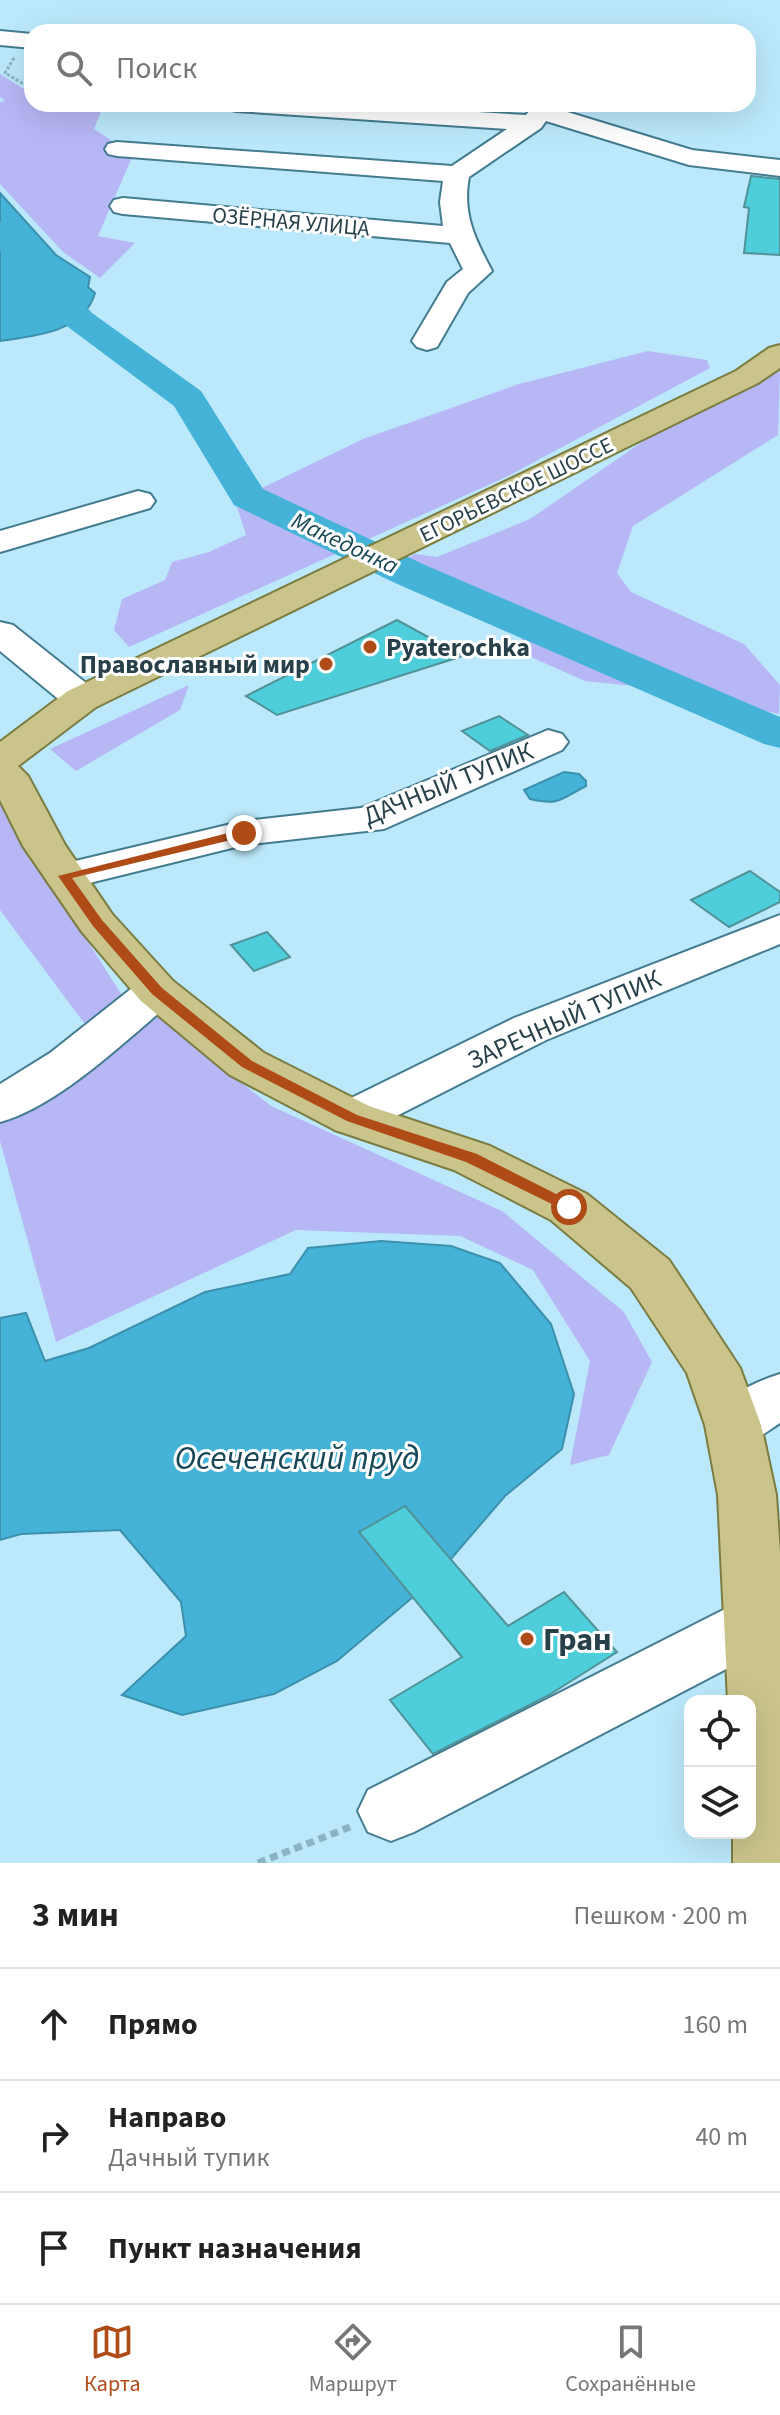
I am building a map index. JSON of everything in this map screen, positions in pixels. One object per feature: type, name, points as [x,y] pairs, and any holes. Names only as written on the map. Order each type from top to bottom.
[{"type":"main road","name":"ЕГОРЬЕВСКОЕ ШОССЕ","points":[[0,761],[82,699],[747,377],[780,354]]},
{"type":"main road","points":[[0,776],[8,776],[44,846],[97,923],[157,991],[247,1064],[352,1118],[472,1158],[569,1207],[650,1274],[713,1368],[733,1425],[768,1619],[771,1832]]},
{"type":"street","points":[[0,38],[24,40]]},
{"type":"street","points":[[504,112],[537,113],[689,157],[780,168]]},
{"type":"street","points":[[427,341],[457,288],[478,271],[460,236],[450,202],[457,174],[537,113]]},
{"type":"street","points":[[117,149],[457,174]]},
{"type":"street","name":"ОЗЁРНАЯ УЛИЦА","points":[[123,206],[460,236]]},
{"type":"street","points":[[0,542],[138,501]]},
{"type":"street","points":[[0,633],[82,699]]},
{"type":"street","name":"ДАЧНЫЙ ТУПИК","points":[[65,876],[244,833],[369,820],[548,742]]},
{"type":"street","name":"ЗАРЕЧНЫЙ ТУПИК","points":[[352,1118],[530,1029],[780,928]]},
{"type":"street","points":[[0,1106],[67,1064],[157,991]]},
{"type":"street","points":[[733,1425],[780,1395]]},
{"type":"street","points":[[391,1811],[768,1619]]},
{"type":"path","points":[[24,46],[5,73],[24,84]]},
{"type":"path","points":[[258,1863],[391,1811]]},
{"type":"shaded area","points":[[0,74],[24,89],[24,112],[101,112],[94,129],[133,155],[98,236],[135,243],[100,278],[63,252],[0,184],[0,102],[5,101],[0,97]]},
{"type":"shaded area","points":[[648,351],[707,360],[710,368],[506,477],[129,647],[114,630],[122,599],[165,580],[172,562],[209,552],[246,535],[235,501],[363,439],[519,384]]},
{"type":"shaded area","points":[[780,371],[778,435],[633,526],[617,573],[631,592],[744,644],[780,685],[779,714],[665,689],[585,681],[524,654],[516,607],[403,561],[415,554],[437,557],[530,519],[651,436]]},
{"type":"shaded area","points":[[189,685],[180,710],[76,771],[50,749]]},
{"type":"shaded area","points":[[0,803],[123,997],[84,1023],[0,910]]},
{"type":"shaded area","points":[[158,1017],[271,1106],[502,1211],[624,1312],[652,1362],[609,1455],[570,1465],[590,1361],[533,1270],[460,1236],[296,1230],[56,1342],[0,1141],[0,1122]]},
{"type":"water","points":[[0,193],[56,255],[90,277],[88,287],[95,293],[89,306],[69,324],[43,334],[0,341]]},
{"type":"water","points":[[564,772],[579,774],[586,781],[586,786],[554,801],[530,799],[524,790]]},
{"type":"water","name":"Осеченский пруд","points":[[381,1241],[451,1246],[500,1263],[551,1324],[574,1394],[562,1449],[505,1496],[432,1581],[337,1661],[274,1694],[182,1715],[122,1695],[186,1636],[181,1602],[120,1530],[21,1534],[0,1540],[0,1318],[26,1313],[45,1361],[89,1348],[205,1292],[290,1274],[308,1248]]},
{"type":"building","points":[[751,176],[780,179],[780,255],[744,253],[749,208],[744,207]]},
{"type":"building","points":[[397,620],[463,656],[277,715],[246,696]]},
{"type":"building","points":[[499,716],[528,735],[490,751],[462,731]]},
{"type":"building","points":[[750,871],[780,892],[780,902],[729,927],[691,900]]},
{"type":"building","points":[[267,932],[290,957],[254,971],[231,945]]},
{"type":"building","name":"Гран","points":[[405,1506],[508,1626],[564,1592],[617,1652],[549,1695],[433,1754],[390,1700],[462,1657],[359,1532]]},
{"type":"waterway","name":"Македонка","points":[[0,232],[80,320],[188,399],[248,497],[410,574],[780,734]]},
{"type":"place","name":"Pyaterochka","points":[[370,647]]},
{"type":"place","name":"Православный мир","points":[[326,664]]},
{"type":"place","name":"Гран","points":[[527,1639]]},
{"type":"route","points":[[244,833],[65,876],[97,923],[157,991],[247,1064],[352,1118],[472,1158],[569,1207]]}]
